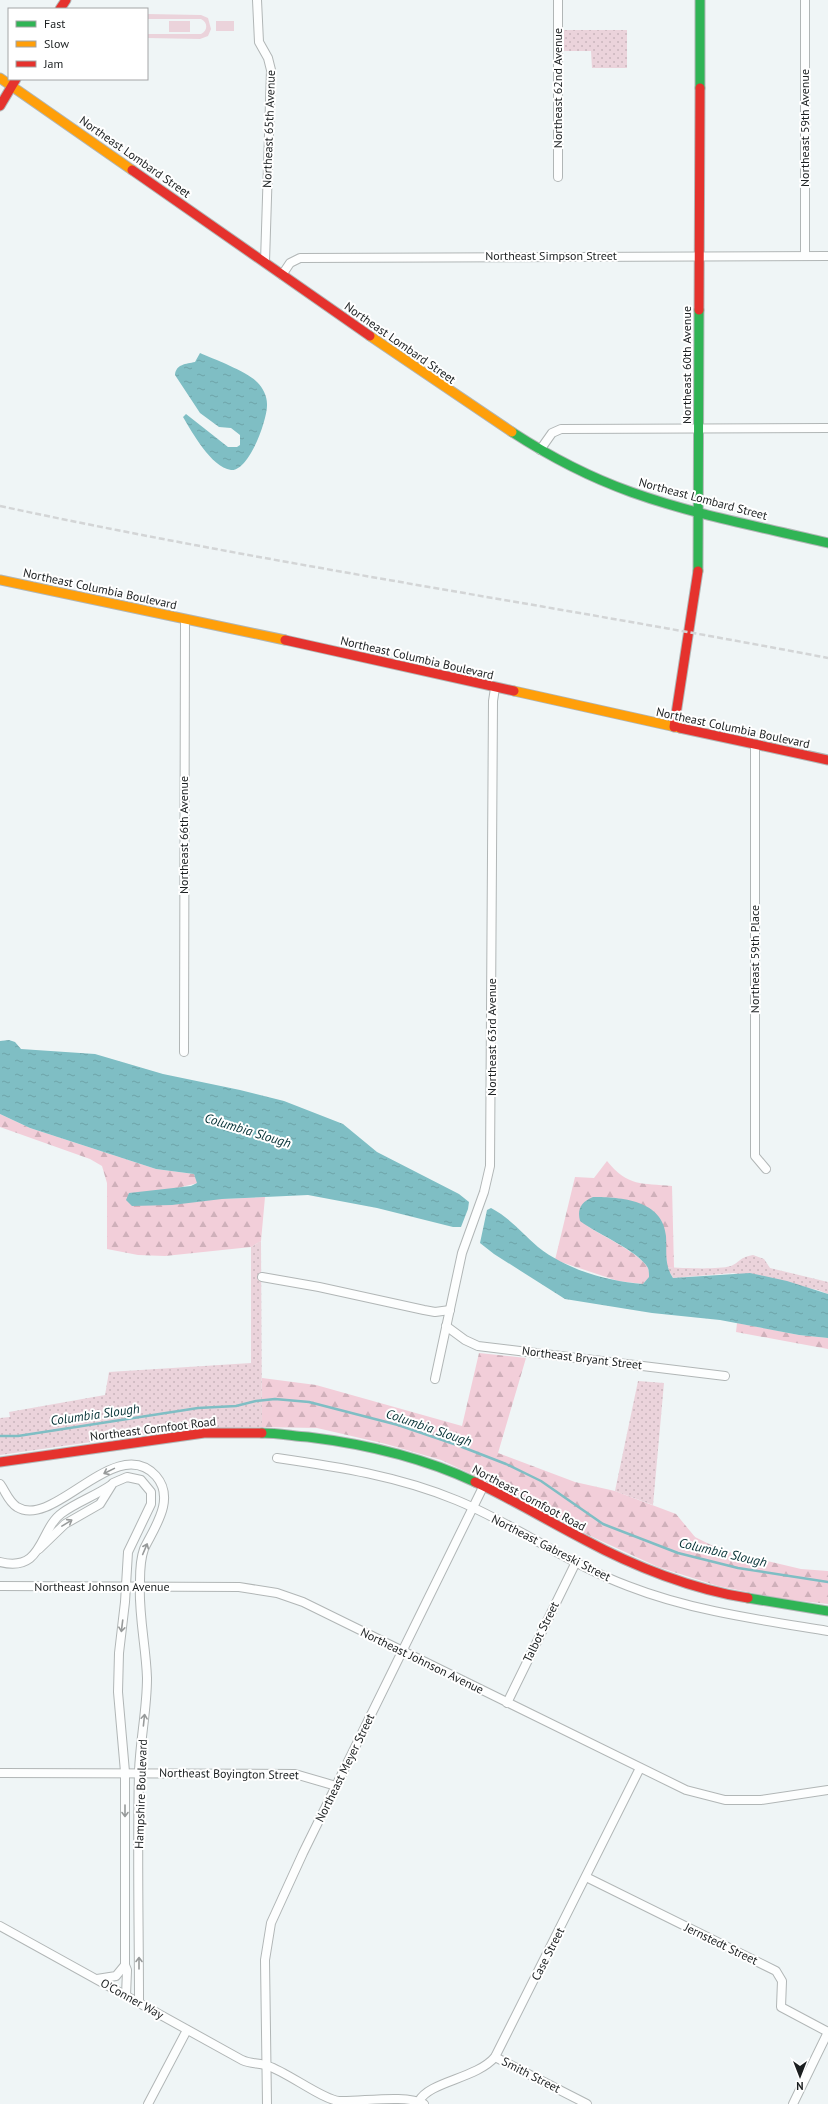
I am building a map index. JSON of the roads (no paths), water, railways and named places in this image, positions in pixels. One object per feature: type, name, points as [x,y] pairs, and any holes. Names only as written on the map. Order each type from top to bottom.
[{"type":"main road","name":"Northeast 60th Avenue","points":[[674,728],[697,587],[700,428],[700,0]]},
{"type":"main road","name":"Northeast Lombard Street","points":[[0,78],[14,82],[282,275],[479,412],[540,450],[618,487],[672,506],[828,543]]},
{"type":"main road","points":[[0,106],[14,82]]},
{"type":"main road","name":"Northeast Columbia Boulevard","points":[[0,580],[185,619],[755,746],[828,760]]},
{"type":"main road","name":"Northeast Cornfoot Road","points":[[0,1462],[191,1434],[270,1433],[322,1438],[392,1452],[439,1467],[484,1485],[586,1541],[655,1572],[739,1597],[828,1611]]},
{"type":"street","name":"Northeast 65th Avenue","points":[[257,0],[258,42],[268,58],[271,70],[265,262]]},
{"type":"street","name":"Northeast 62nd Avenue","points":[[558,0],[558,177]]},
{"type":"street","name":"Northeast 59th Avenue","points":[[805,0],[805,256]]},
{"type":"street","name":"Northeast Simpson Street","points":[[282,275],[290,263],[300,258],[828,256]]},
{"type":"street","points":[[540,450],[552,433],[561,429],[828,428]]},
{"type":"street","name":"Northeast 66th Avenue","points":[[184,1052],[185,619]]},
{"type":"street","name":"Northeast 63rd Avenue","points":[[435,1379],[462,1253],[486,1185],[490,1166],[493,708],[495,688]]},
{"type":"street","name":"Northeast 59th Place","points":[[755,746],[755,1156],[766,1169]]},
{"type":"street","points":[[262,1277],[319,1287],[435,1312],[450,1310]]},
{"type":"street","name":"Northeast Bryant Street","points":[[446,1326],[465,1340],[478,1346],[725,1376]]},
{"type":"street","name":"Northeast Gabreski Street","points":[[277,1458],[339,1466],[382,1475],[455,1499],[576,1562],[651,1595],[719,1612],[828,1631]]},
{"type":"street","name":"Hampshire Boulevard","points":[[0,1484],[10,1501],[18,1508],[38,1510],[125,1464],[137,1465],[156,1476],[163,1489],[164,1505],[144,1550],[140,1564],[139,1587],[147,1679],[139,1772],[139,2002]]},
{"type":"street","name":"Hampshire Boulevard","points":[[0,1562],[16,1564],[29,1559],[38,1549],[61,1514],[126,1477],[134,1477],[141,1480],[151,1492],[151,1504],[148,1512],[128,1552],[118,1679],[125,1772],[126,1996]]},
{"type":"street","name":"Northeast Meyer Street","points":[[267,2104],[265,1960],[271,1923],[276,1909],[484,1485]]},
{"type":"street","name":"Talbot Street","points":[[507,1702],[576,1562]]},
{"type":"street","name":"Northeast Johnson Avenue","points":[[0,1586],[246,1588],[277,1593],[303,1602],[686,1790],[725,1800],[761,1800],[828,1790]]},
{"type":"street","name":"Case Street","points":[[421,2103],[427,2091],[476,2072],[489,2065],[495,2057],[640,1768]]},
{"type":"street","name":"Northeast Boyington Street","points":[[0,1773],[139,1772],[295,1774],[336,1786]]},
{"type":"street","name":"Jernstedt Street","points":[[586,1877],[776,1971],[782,1981],[781,2006],[828,2032]]},
{"type":"street","name":"O'Conner Way","points":[[0,1926],[242,2060],[254,2065],[267,2065],[336,2101],[421,2103]]},
{"type":"street","points":[[97,1980],[112,1978],[119,1974],[125,1965]]},
{"type":"street","points":[[148,2104],[187,2030]]},
{"type":"street","points":[[793,2104],[828,2032]]},
{"type":"street","name":"Smith Street","points":[[495,2057],[587,2104]]},
{"type":"water","points":[[200,353],[253,378],[261,387],[267,401],[261,432],[251,454],[238,468],[231,470],[216,463],[203,448],[183,417],[186,414],[228,447],[237,447],[240,445],[240,435],[231,428],[219,427],[200,413],[175,375],[179,367],[195,362]]},
{"type":"water","points":[[9,1040],[15,1042],[21,1049],[95,1054],[163,1074],[284,1101],[343,1124],[377,1152],[459,1194],[469,1202],[461,1227],[453,1227],[377,1208],[308,1195],[222,1199],[172,1205],[132,1206],[126,1200],[129,1193],[191,1186],[197,1183],[194,1174],[156,1169],[30,1128],[0,1114],[0,1041]]},
{"type":"water","points":[[593,1197],[616,1198],[639,1203],[649,1208],[657,1215],[663,1224],[666,1236],[667,1263],[673,1278],[750,1273],[787,1281],[828,1294],[828,1338],[799,1335],[720,1320],[652,1313],[565,1299],[494,1254],[480,1243],[487,1210],[491,1208],[510,1221],[549,1255],[574,1268],[602,1277],[643,1284],[649,1277],[649,1271],[636,1255],[580,1221],[579,1213],[581,1206],[585,1201]]},
{"type":"waterway","name":"Columbia Slough","points":[[0,1436],[18,1436],[198,1408],[236,1406],[256,1401],[275,1399],[309,1402],[398,1425],[457,1445],[506,1464],[541,1481],[603,1524],[678,1553],[738,1568],[828,1582]]},
{"type":"railway","points":[[0,506],[206,547],[828,658]]}]
